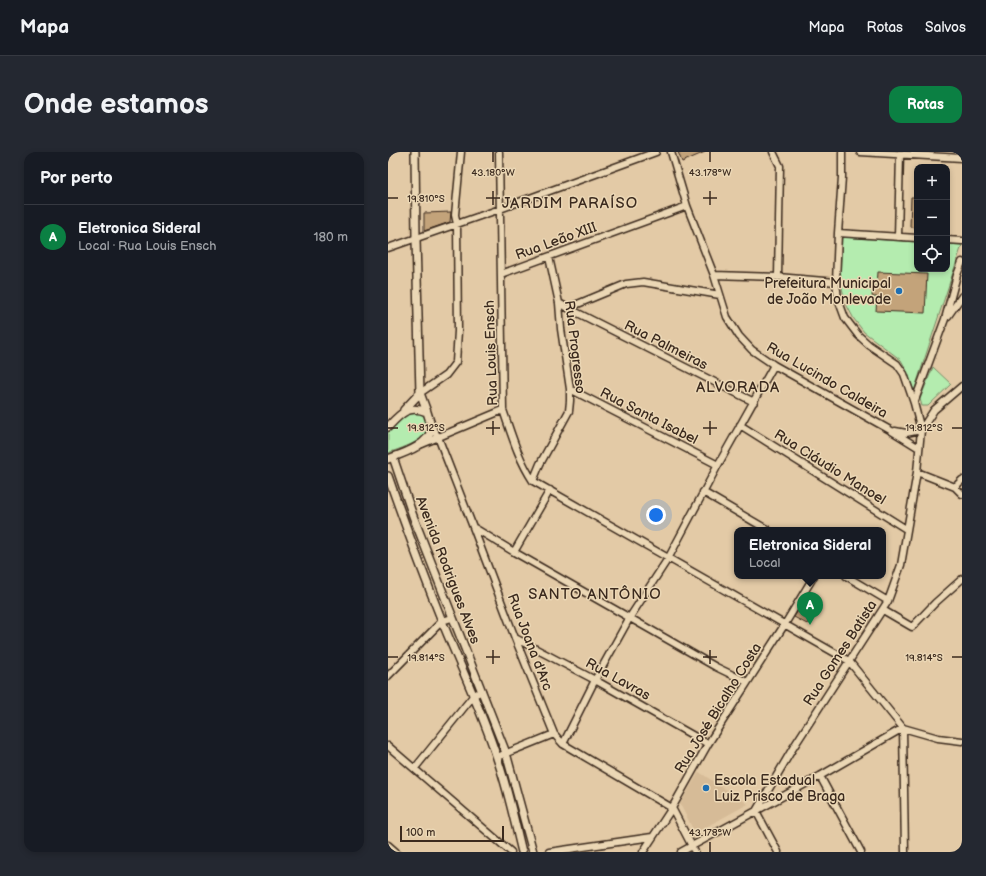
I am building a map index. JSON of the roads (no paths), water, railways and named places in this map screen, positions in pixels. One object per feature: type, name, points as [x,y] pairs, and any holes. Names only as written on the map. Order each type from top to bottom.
[{"type":"street","points":[[415,152],[420,393],[432,428],[428,438],[416,447]]},
{"type":"street","points":[[388,427],[420,393],[446,375],[456,362],[458,331],[457,224],[455,214],[462,152]]},
{"type":"street","name":"Rua Louis Ensch","points":[[499,152],[504,410],[515,449],[524,467],[534,480],[550,490],[849,661],[903,728]]},
{"type":"street","points":[[388,248],[656,152]]},
{"type":"street","name":"Rua Lucindo Caldeira","points":[[670,152],[687,206],[714,275],[727,317],[739,336],[752,350],[774,366],[890,430],[919,448]]},
{"type":"street","points":[[773,152],[780,166],[778,277]]},
{"type":"street","points":[[842,152],[836,282],[838,299],[845,318],[858,335],[869,345],[897,364],[904,374],[921,430],[919,448]]},
{"type":"street","points":[[860,152],[962,158]]},
{"type":"street","points":[[898,237],[900,154]]},
{"type":"street","name":"Rua Leão XIII","points":[[501,274],[687,206]]},
{"type":"street","points":[[838,233],[914,238]]},
{"type":"street","points":[[950,240],[962,242]]},
{"type":"street","name":"Rua Progresso","points":[[534,480],[540,464],[569,412],[570,401],[570,389],[561,329],[559,303],[549,257]]},
{"type":"street","points":[[914,403],[945,319],[962,262]]},
{"type":"street","points":[[714,275],[778,277],[836,282]]},
{"type":"street","points":[[957,275],[962,284]]},
{"type":"street","points":[[568,308],[626,284],[643,282],[720,295]]},
{"type":"street","points":[[945,319],[962,296]]},
{"type":"street","name":"Rua Palmeiras","points":[[559,303],[754,402]]},
{"type":"street","points":[[563,744],[595,680],[630,617],[669,557],[703,492],[774,366]]},
{"type":"street","points":[[921,430],[934,410],[962,386]]},
{"type":"street","name":"Rua Santa Isabel","points":[[570,389],[718,465]]},
{"type":"street","points":[[400,414],[410,409],[421,409],[427,412]]},
{"type":"street","points":[[390,458],[504,410]]},
{"type":"street","name":"Rua Cláudio Manoel","points":[[740,425],[906,529]]},
{"type":"street","name":"Rua Joana d'Arc","points":[[432,428],[438,437],[515,638],[554,734],[563,744],[672,808]]},
{"type":"street","name":"Rua Lucindo Caldeira","points":[[890,430],[906,433],[921,430]]},
{"type":"street","name":"Rua Gomes Batista","points":[[756,811],[793,748],[888,600],[901,565],[917,472],[919,448]]},
{"type":"street","name":"Avenida Rodrigues Alves","points":[[390,458],[506,753],[533,852]]},
{"type":"street","points":[[917,472],[955,487],[962,494]]},
{"type":"street","name":"Avenida Rodrigues Alves","points":[[388,476],[403,520],[442,621],[474,695],[497,757],[507,788],[522,852]]},
{"type":"street","points":[[955,487],[962,480]]},
{"type":"street","points":[[514,552],[550,490]]},
{"type":"street","points":[[703,492],[763,527]]},
{"type":"street","points":[[403,520],[413,516]]},
{"type":"street","points":[[473,526],[514,552],[716,667],[747,682]]},
{"type":"street","name":"Rua José Bicalho Costa","points":[[643,852],[672,808],[708,744],[812,579]]},
{"type":"street","points":[[851,579],[888,600]]},
{"type":"street","points":[[883,610],[912,627],[935,603],[962,579]]},
{"type":"street","points":[[388,676],[442,621],[452,618]]},
{"type":"street","name":"Rua Lavras","points":[[515,638],[595,680],[708,744]]},
{"type":"street","points":[[415,768],[474,695],[482,691]]},
{"type":"street","points":[[903,728],[905,852]]},
{"type":"street","points":[[681,852],[693,849],[756,811],[903,728],[938,738],[962,741]]},
{"type":"street","points":[[497,757],[554,734]]},
{"type":"street","points":[[388,746],[415,768],[496,841],[511,852]]},
{"type":"street","points":[[820,776],[861,852]]},
{"type":"street","points":[[672,808],[693,849]]},
{"type":"street","points":[[756,811],[778,852]]},
{"type":"street","points":[[550,852],[652,837]]},
{"type":"street","points":[[388,845],[396,852]]},
{"type":"place","name":"Prefeitura Municipal de João Monlevade","points":[[899,291]]},
{"type":"place","name":"Eletronica Sideral","points":[[810,625]]},
{"type":"place","name":"Escola Estadual Luiz Prisco de Braga","points":[[706,788]]},
{"type":"district","name":"JARDIM PARAÍSO","points":[[570,203]]},
{"type":"district","name":"ALVORADA","points":[[738,387]]},
{"type":"district","name":"SANTO ANTÔNIO","points":[[595,594]]}]
